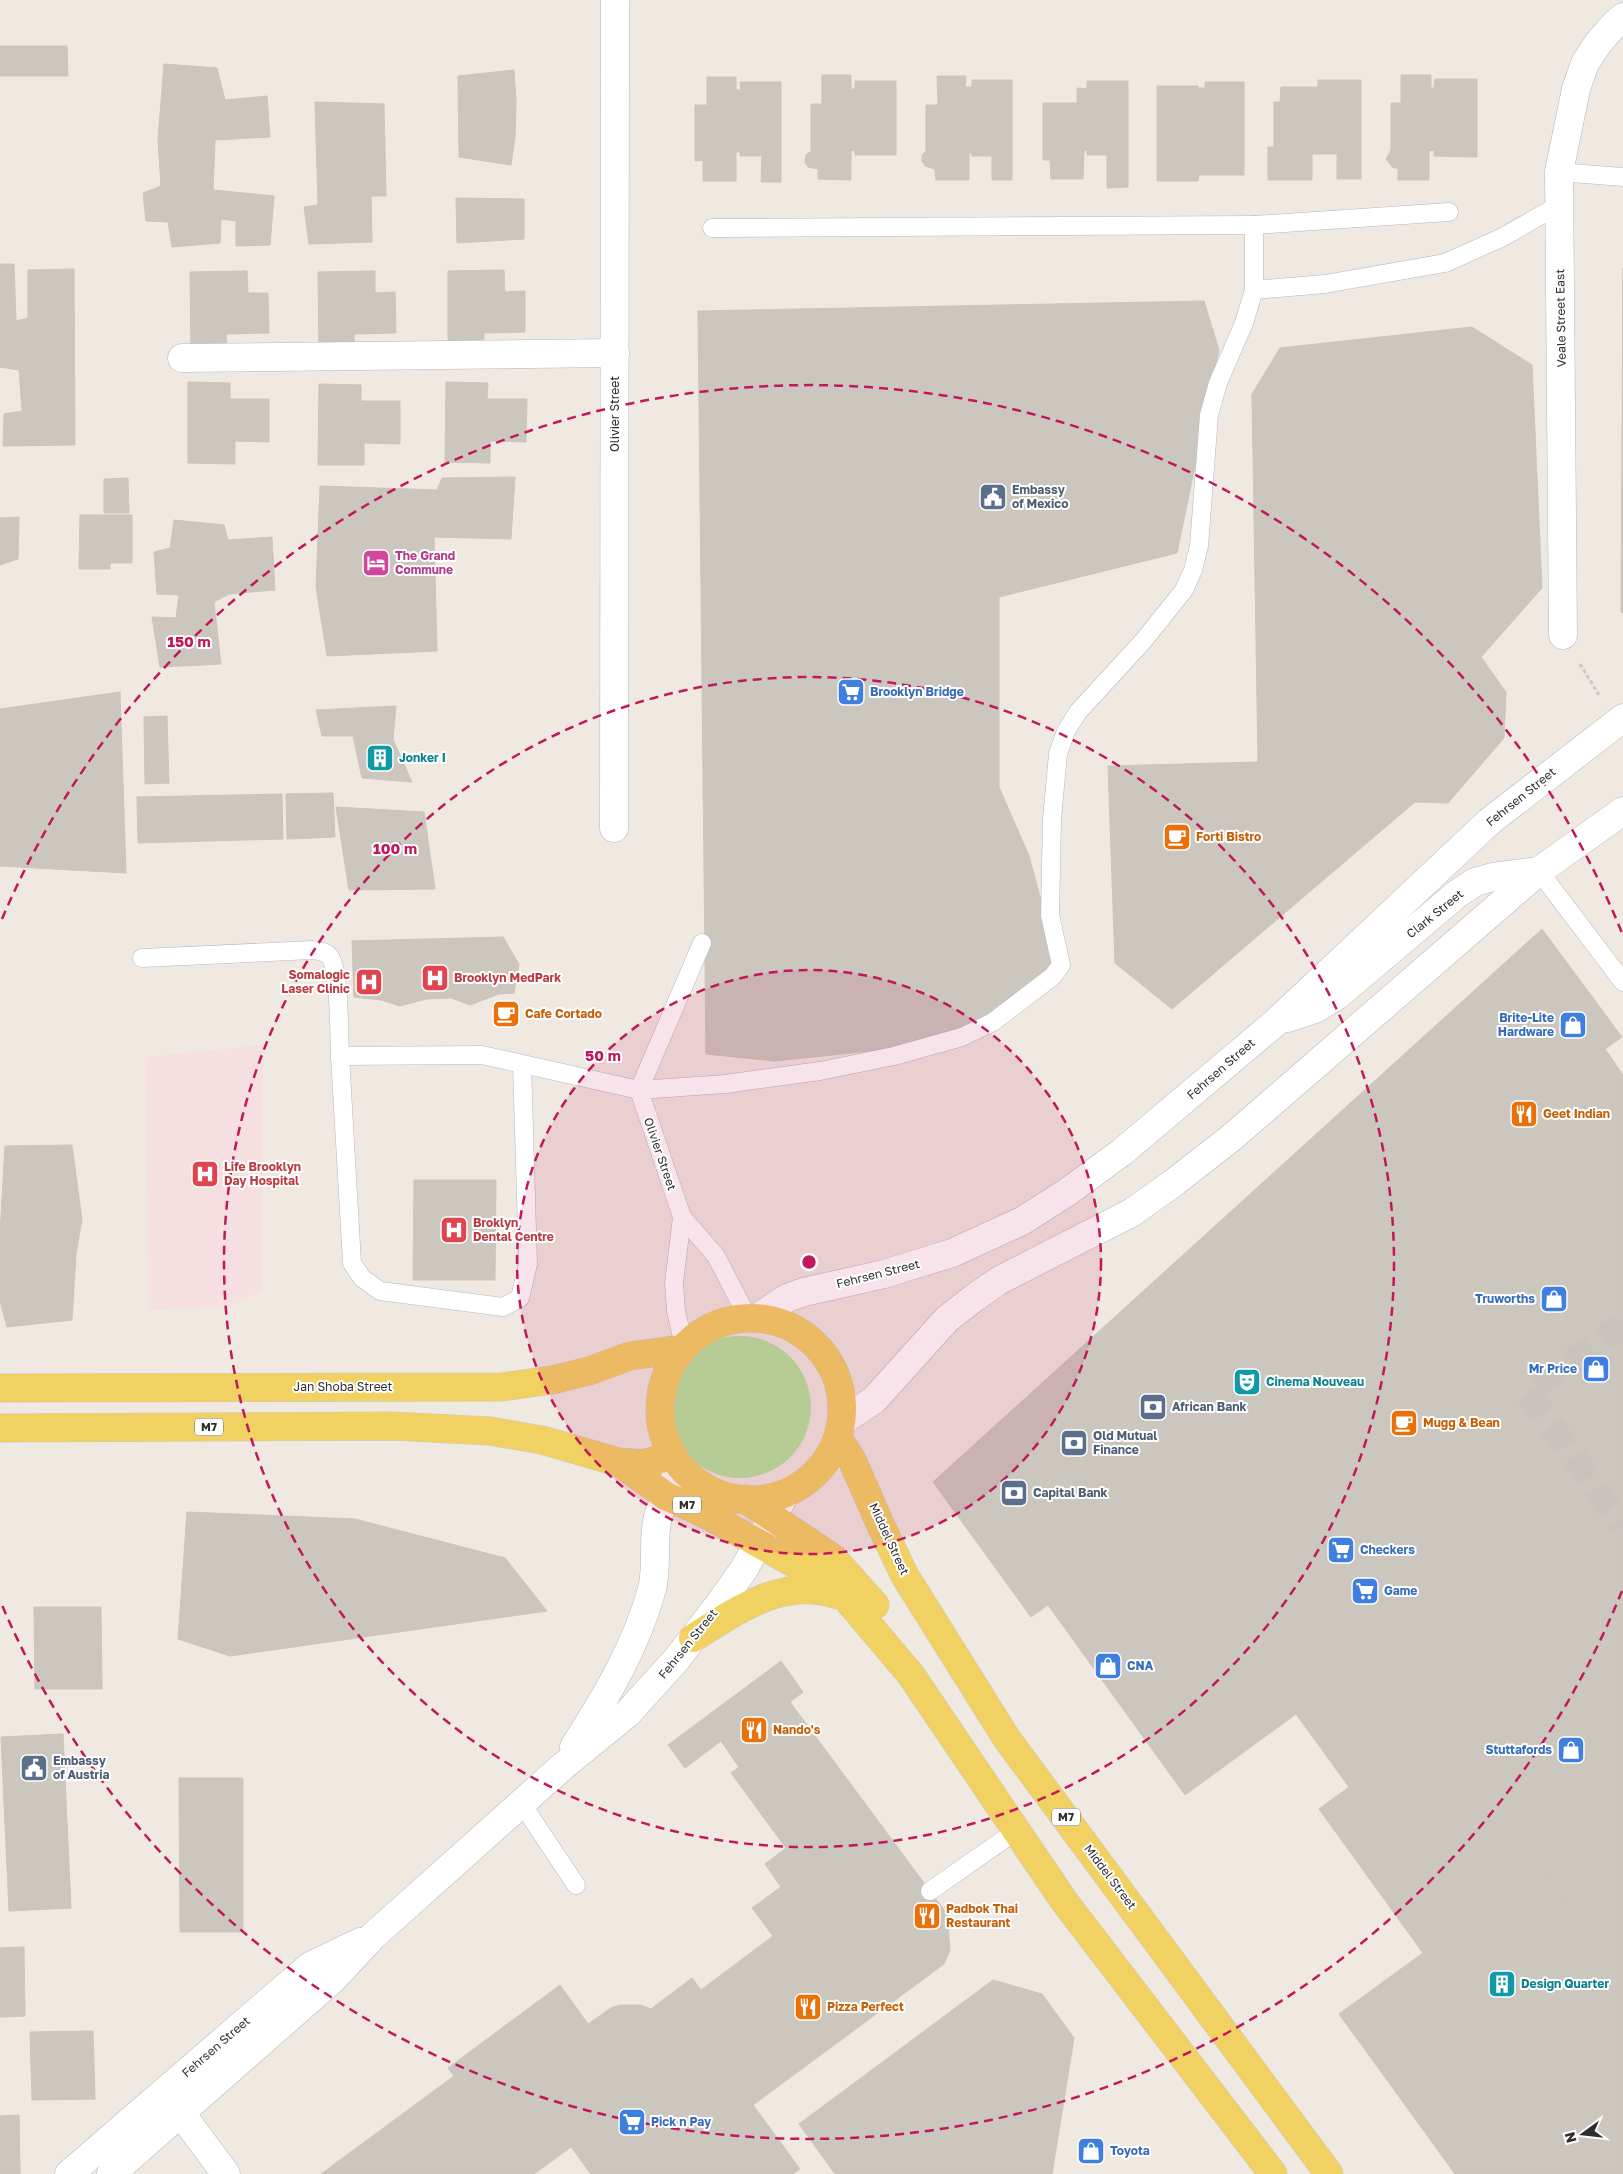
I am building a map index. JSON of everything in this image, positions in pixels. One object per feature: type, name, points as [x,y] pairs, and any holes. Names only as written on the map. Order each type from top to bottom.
[{"type":"main road","name":"M7","points":[[778,1506],[807,1483],[826,1462],[840,1430],[842,1396],[835,1372],[822,1351],[804,1334],[781,1323],[752,1318],[717,1323],[693,1338],[682,1348],[670,1365],[663,1383],[659,1401],[660,1420],[664,1439],[676,1462],[694,1482],[709,1492],[727,1499],[756,1500],[778,1506],[834,1558],[872,1601],[899,1641],[911,1675]]},
{"type":"main road","name":"Jan Shoba Street","points":[[0,1388],[501,1387],[552,1380],[590,1371],[630,1356],[682,1348]]},
{"type":"main road","name":"M7","points":[[0,1428],[392,1426],[442,1428],[490,1432],[542,1440],[618,1462],[643,1464],[676,1462]]},
{"type":"main road","name":"Middel Street","points":[[840,1430],[881,1526],[905,1576],[1007,1739],[1329,2174]]},
{"type":"main road","name":"M7","points":[[618,1462],[666,1496],[707,1515],[797,1565],[846,1598],[911,1675],[1064,1901],[1273,2174]]},
{"type":"main road","points":[[693,1638],[758,1599],[778,1592],[823,1590],[846,1598]]},
{"type":"street","name":"Olivier Street","points":[[614,828],[615,0]]},
{"type":"street","name":"Veale Street East","points":[[1563,635],[1559,172],[1576,89],[1584,63],[1614,24],[1623,17]]},
{"type":"street","points":[[182,358],[615,353]]},
{"type":"street","name":"Fehrsen Street","points":[[752,1318],[787,1298],[920,1264],[988,1238],[1022,1221],[1066,1193],[1122,1152],[1275,1023],[1490,821],[1619,720]]},
{"type":"street","points":[[840,1430],[874,1400],[947,1319],[998,1281],[1131,1212],[1172,1184],[1231,1138],[1539,871],[1623,810]]},
{"type":"street","name":"Clark Street","points":[[1275,1023],[1315,1009],[1338,995],[1457,894],[1475,882],[1493,877],[1539,871]]},
{"type":"street","name":"Fehrsen Street","points":[[562,1767],[610,1692],[627,1657],[644,1614],[652,1587],[658,1518],[676,1462]]},
{"type":"street","name":"Fehrsen Street","points":[[69,2174],[173,2102],[333,1979],[373,1936],[562,1767],[627,1714],[676,1660],[739,1576],[778,1506]]},
{"type":"street","points":[[173,2102],[226,2174]]},
{"type":"street","name":"Fehrsen Street","points":[[111,2174],[173,2102]]},
{"type":"lane","points":[[1559,172],[1623,177]]},
{"type":"lane","points":[[1254,290],[1325,284],[1446,263],[1501,238],[1559,205]]},
{"type":"lane","points":[[712,228],[1254,225],[1449,212]]},
{"type":"lane","points":[[340,1056],[482,1056],[639,1090],[690,1088],[820,1071],[894,1056],[962,1037],[993,1022],[1058,971],[1061,965],[1050,915],[1052,819],[1058,754],[1066,730],[1078,712],[1144,640],[1184,590],[1193,570],[1199,546],[1209,415],[1218,383],[1244,323],[1254,290],[1254,225]]},
{"type":"lane","points":[[1539,871],[1623,982]]},
{"type":"lane","points":[[639,1090],[702,943]]},
{"type":"lane","points":[[142,958],[312,950],[324,952],[331,958],[335,972],[352,1263],[362,1278],[380,1292],[502,1307],[520,1298],[528,1264],[522,1064]]},
{"type":"lane","name":"Olivier Street","points":[[639,1090],[682,1217],[716,1256],[752,1318]]},
{"type":"lane","name":"Olivier Street","points":[[682,1217],[674,1282],[676,1311],[682,1348]]},
{"type":"lane","points":[[522,1804],[576,1885]]},
{"type":"lane","points":[[930,1891],[1016,1831]]},
{"type":"path","points":[[1563,635],[1619,720]]},
{"type":"shaded area","name":"Life Brooklyn Day Hospital","points":[[263,1045],[262,1291],[228,1307],[149,1310],[145,1057]]},
{"type":"green space","points":[[740,1336],[754,1337],[767,1341],[790,1357],[806,1380],[810,1393],[810,1421],[806,1434],[790,1457],[767,1473],[754,1477],[740,1478],[726,1477],[713,1473],[690,1457],[674,1434],[670,1421],[669,1407],[670,1393],[674,1380],[690,1357],[713,1341],[726,1337]]},
{"type":"building","points":[[0,46],[67,46],[68,76],[0,76]]},
{"type":"building","points":[[164,64],[217,68],[225,100],[267,96],[270,137],[215,140],[213,190],[274,196],[270,245],[236,246],[236,221],[221,219],[220,243],[172,247],[168,222],[146,221],[143,193],[161,186],[158,139]]},
{"type":"building","points":[[514,70],[516,101],[515,137],[511,165],[459,157],[458,76]]},
{"type":"building","points":[[822,75],[851,75],[851,89],[855,89],[855,81],[896,81],[896,155],[855,155],[855,151],[851,150],[851,180],[818,179],[818,169],[808,167],[805,162],[806,155],[811,151],[811,104],[822,104]]},
{"type":"building","points":[[1401,75],[1431,75],[1431,88],[1434,88],[1435,79],[1477,79],[1477,157],[1434,156],[1434,150],[1429,151],[1429,180],[1398,180],[1398,168],[1393,168],[1386,159],[1391,150],[1391,103],[1401,103]]},
{"type":"building","points":[[937,76],[966,76],[965,87],[972,87],[972,80],[1012,80],[1012,180],[992,180],[992,156],[972,156],[972,153],[969,153],[969,180],[936,180],[935,169],[925,166],[922,161],[922,155],[926,151],[926,105],[938,105]]},
{"type":"building","points":[[707,77],[736,77],[736,90],[741,90],[740,82],[781,82],[781,182],[761,182],[762,156],[740,156],[740,152],[736,152],[736,181],[703,181],[703,160],[695,161],[695,105],[707,105]]},
{"type":"building","points":[[1318,80],[1361,80],[1361,179],[1337,179],[1337,154],[1312,154],[1312,180],[1268,180],[1268,147],[1274,147],[1274,102],[1280,102],[1281,87],[1318,87]]},
{"type":"building","points":[[1087,81],[1128,81],[1128,187],[1107,188],[1107,155],[1087,155],[1087,150],[1084,151],[1083,179],[1051,179],[1050,160],[1043,160],[1043,103],[1077,103],[1077,88],[1087,89]]},
{"type":"building","points":[[1205,82],[1244,82],[1244,175],[1199,175],[1198,181],[1157,181],[1157,86],[1198,86],[1198,88],[1205,88]]},
{"type":"building","points":[[315,102],[384,104],[386,196],[371,196],[372,242],[309,244],[304,207],[318,205]]},
{"type":"building","points":[[456,198],[524,199],[524,239],[457,243]]},
{"type":"building","points":[[0,264],[14,264],[16,321],[28,318],[28,270],[74,269],[75,445],[3,446],[4,414],[22,411],[19,370],[0,367]]},
{"type":"building","points":[[1623,268],[1623,613],[1621,612]]},
{"type":"building","points":[[504,270],[505,292],[525,291],[525,332],[484,333],[484,349],[448,348],[448,271]]},
{"type":"building","points":[[247,271],[248,293],[268,293],[269,333],[226,334],[227,349],[191,350],[190,272]]},
{"type":"building","points":[[375,271],[375,293],[395,292],[396,333],[354,334],[354,349],[319,350],[318,272]]},
{"type":"building","name":"Brooklyn Bridge","points":[[1204,301],[1219,350],[1177,553],[999,597],[999,787],[1029,856],[1059,967],[981,1023],[889,1049],[775,1061],[706,1054],[698,311]]},
{"type":"building","points":[[1472,327],[1532,365],[1542,588],[1481,657],[1506,692],[1504,738],[1448,803],[1415,802],[1172,1009],[1115,963],[1108,766],[1258,762],[1252,394],[1280,348]]},
{"type":"building","points":[[188,382],[230,383],[230,399],[269,399],[269,442],[235,441],[235,464],[188,463]]},
{"type":"building","points":[[446,382],[488,383],[487,399],[527,399],[526,442],[490,441],[490,463],[445,462]]},
{"type":"building","points":[[319,384],[361,385],[361,401],[400,401],[400,444],[364,443],[364,465],[318,465]]},
{"type":"building","name":"The Grand Commune","points":[[515,477],[511,539],[434,537],[437,651],[327,656],[316,587],[320,486],[437,490],[442,478]]},
{"type":"building","points":[[128,478],[129,513],[104,513],[104,479]]},
{"type":"building","points":[[80,515],[132,515],[132,563],[110,563],[110,569],[79,569]]},
{"type":"building","points":[[19,517],[18,559],[0,565],[0,518]]},
{"type":"building","points":[[174,520],[224,525],[228,540],[272,537],[275,590],[229,594],[214,602],[221,664],[160,667],[152,617],[176,618],[179,595],[157,594],[154,552],[170,548]]},
{"type":"building","points":[[120,692],[126,873],[0,866],[0,709]]},
{"type":"building","name":"Jonker I","points":[[396,706],[393,739],[412,782],[362,778],[353,736],[322,736],[316,710]]},
{"type":"building","points":[[167,716],[169,783],[145,784],[144,717]]},
{"type":"building","points":[[333,793],[335,837],[287,839],[286,794]]},
{"type":"building","points":[[282,794],[283,839],[138,843],[137,797]]},
{"type":"building","points":[[336,807],[424,812],[435,889],[349,890]]},
{"type":"building","points":[[1542,929],[1622,1037],[1605,1049],[1623,1075],[1623,1864],[1567,1904],[1541,1867],[1423,1953],[1319,1809],[1349,1787],[1296,1714],[1185,1795],[1048,1605],[1031,1617],[933,1482]]},
{"type":"building","name":"Brooklyn MedPark","points":[[503,937],[519,964],[514,993],[499,994],[470,1005],[451,998],[426,999],[400,1006],[381,1000],[354,997],[352,941]]},
{"type":"building","points":[[72,1145],[82,1220],[76,1254],[72,1320],[7,1327],[0,1301],[0,1234],[5,1146]]},
{"type":"building","name":"Broklyn Dental Centre","points":[[414,1180],[496,1180],[495,1280],[413,1280]]},
{"type":"building","points":[[187,1512],[355,1519],[505,1558],[547,1611],[230,1656],[178,1639]]},
{"type":"building","points":[[34,1607],[101,1607],[102,1689],[35,1689]]},
{"type":"building","points":[[781,1661],[803,1692],[790,1702],[947,1914],[950,1950],[944,1964],[753,2105],[800,2169],[793,2174],[591,2174],[571,2147],[534,2174],[321,2174],[454,2076],[448,2068],[560,1985],[588,2024],[611,2008],[620,2005],[640,2005],[651,2009],[692,1978],[701,1990],[773,1936],[752,1908],[781,1887],[765,1864],[786,1848],[731,1773],[739,1767],[721,1741],[685,1768],[668,1745]]},
{"type":"building","points":[[63,1734],[71,1908],[9,1911],[1,1737]]},
{"type":"building","points":[[179,1778],[243,1778],[243,1932],[180,1932]]},
{"type":"building","name":"Design Quarter","points":[[1623,1864],[1623,2108],[1570,2035],[1429,2138],[1339,2014],[1541,1867],[1567,1904]]},
{"type":"building","points":[[24,1947],[25,2016],[0,2017],[0,1948]]},
{"type":"building","points":[[993,1980],[1042,1994],[1074,2038],[1052,2174],[835,2174],[799,2124]]},
{"type":"building","points":[[93,2031],[95,2099],[32,2100],[30,2032]]},
{"type":"building","points":[[1570,2035],[1623,2108],[1623,2174],[1455,2174],[1429,2138]]},
{"type":"building","points":[[19,2115],[20,2174],[0,2174],[0,2116]]},
{"type":"tunnel","points":[[1623,1325],[1528,1393],[1623,1526]]},
{"type":"place","name":"Embassy of Mexico","points":[[993,497]]},
{"type":"place","name":"The Grand Commune","points":[[376,563]]},
{"type":"place","name":"Brooklyn Bridge","points":[[851,692]]},
{"type":"place","name":"Jonker I","points":[[380,758]]},
{"type":"place","name":"Forti Bistro","points":[[1177,837]]},
{"type":"place","name":"Brooklyn MedPark","points":[[435,978]]},
{"type":"place","name":"Somalogic Laser Clinic","points":[[369,982]]},
{"type":"place","name":"Cafe Cortado","points":[[506,1014]]},
{"type":"place","name":"Brite-Lite Hardware","points":[[1573,1025]]},
{"type":"place","name":"Geet Indian","points":[[1524,1114]]},
{"type":"place","name":"Life Brooklyn Day Hospital","points":[[205,1174]]},
{"type":"place","name":"Broklyn Dental Centre","points":[[454,1230]]},
{"type":"place","name":"Truworths","points":[[1554,1299]]},
{"type":"place","name":"Mr Price","points":[[1596,1369]]},
{"type":"place","name":"Cinema Nouveau","points":[[1247,1382]]},
{"type":"place","name":"African Bank","points":[[1153,1407]]},
{"type":"place","name":"Mugg & Bean","points":[[1404,1423]]},
{"type":"place","name":"Old Mutual Finance","points":[[1074,1443]]},
{"type":"place","name":"Capital Bank","points":[[1014,1493]]},
{"type":"place","name":"Checkers","points":[[1341,1550]]},
{"type":"place","name":"Game","points":[[1365,1591]]},
{"type":"place","name":"CNA","points":[[1108,1666]]},
{"type":"place","name":"Nando's","points":[[754,1730]]},
{"type":"place","name":"Stuttafords","points":[[1571,1750]]},
{"type":"place","name":"Embassy of Austria","points":[[34,1768]]},
{"type":"place","name":"Padbok Thai Restaurant","points":[[927,1916]]},
{"type":"place","name":"Design Quarter","points":[[1502,1984]]},
{"type":"place","name":"Pizza Perfect","points":[[808,2007]]},
{"type":"place","name":"Pick n Pay","points":[[632,2122]]},
{"type":"place","name":"Toyota","points":[[1091,2151]]}]
